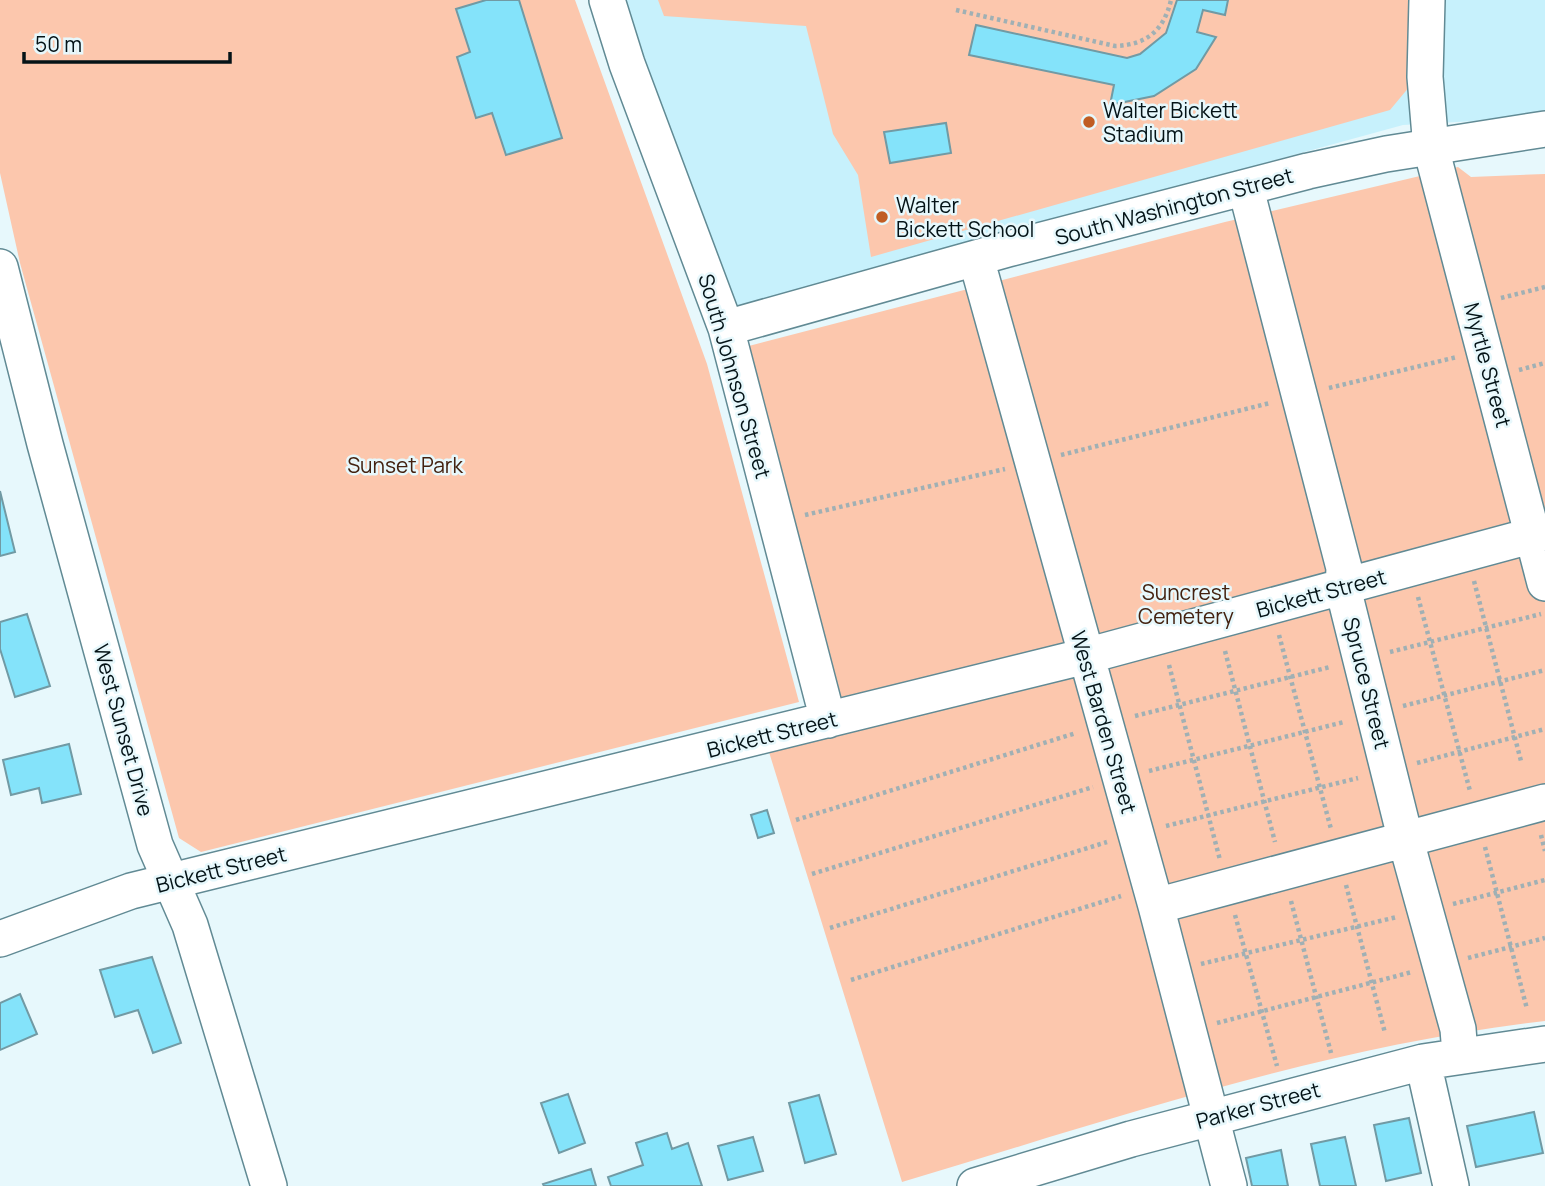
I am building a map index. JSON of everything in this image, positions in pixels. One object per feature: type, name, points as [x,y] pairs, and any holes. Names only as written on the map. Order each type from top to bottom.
[{"type":"street","name":"South Johnson Street","points":[[607,0],[627,64],[726,328],[828,720]]},
{"type":"street","name":"Myrtle Street","points":[[1427,0],[1425,76],[1432,148],[1485,350],[1539,534],[1545,583]]},
{"type":"street","name":"South Washington Street","points":[[726,328],[976,258],[1308,171],[1545,129]]},
{"type":"street","points":[[1432,148],[1545,146]]},
{"type":"street","name":"Spruce Street","points":[[1246,189],[1344,568],[1343,588],[1406,841],[1458,1029],[1460,1054]]},
{"type":"street","name":"West Barden Street","points":[[976,258],[1154,897],[1229,1186]]},
{"type":"street","name":"West Sunset Drive","points":[[0,267],[9,338],[155,845],[190,925],[269,1186]]},
{"type":"street","name":"Bickett Street","points":[[0,939],[131,891],[1086,656],[1539,534]]},
{"type":"street","points":[[1154,897],[1228,887],[1545,802]]},
{"type":"street","name":"Parker Street","points":[[975,1186],[1131,1139],[1423,1062],[1460,1054],[1545,1044]]},
{"type":"street","points":[[1423,1062],[1451,1186]]},
{"type":"path","points":[[956,10],[1115,46],[1141,43],[1161,27],[1171,0]]},
{"type":"path","points":[[1473,304],[1545,287]]},
{"type":"path","points":[[801,516],[1485,350]]},
{"type":"path","points":[[1466,553],[1521,761]]},
{"type":"path","points":[[1409,569],[1431,642],[1527,1009]]},
{"type":"path","points":[[1271,607],[1385,1033]]},
{"type":"path","points":[[1361,659],[1545,613]]},
{"type":"path","points":[[1217,621],[1331,1053]]},
{"type":"path","points":[[1162,636],[1278,1066]]},
{"type":"path","points":[[1374,714],[1545,670]]},
{"type":"path","points":[[1388,770],[1545,729]]},
{"type":"path","points":[[1173,971],[1545,880]]},
{"type":"path","points":[[852,980],[1154,897]]},
{"type":"path","points":[[1189,1030],[1545,938]]},
{"type":"shaded area","name":"Walter Bickett Stadium","points":[[623,0],[1545,0],[1545,113],[1403,125],[730,310]]},
{"type":"green space","name":"Sunset Park","points":[[0,0],[575,0],[707,364],[799,702],[201,852],[179,838],[20,263],[0,173]]},
{"type":"green space","name":"Walter Bickett Stadium","points":[[658,0],[1408,0],[1410,86],[1390,110],[871,257],[858,175],[833,134],[806,26],[664,16]]},
{"type":"green space","name":"Suncrest Cemetery","points":[[1458,167],[1471,177],[1545,174],[1545,1021],[1463,1033],[1301,1066],[1140,1110],[902,1182],[769,752],[849,733],[745,347],[1225,222]]},
{"type":"building","points":[[486,0],[519,0],[562,138],[506,155],[492,113],[476,118],[457,57],[470,52],[456,9]]},
{"type":"building","points":[[1177,0],[1228,0],[1225,15],[1203,10],[1197,32],[1216,37],[1196,69],[1154,96],[1110,105],[1114,85],[969,55],[976,25],[1127,58],[1140,54],[1166,33]]},
{"type":"building","points":[[946,123],[951,153],[890,163],[884,132]]},
{"type":"building","points":[[0,491],[15,552],[0,556]]},
{"type":"building","points":[[27,614],[50,686],[15,697],[0,649],[0,622]]},
{"type":"building","points":[[69,744],[81,794],[42,803],[39,788],[11,795],[3,760]]},
{"type":"building","points":[[767,810],[774,833],[758,838],[751,815]]},
{"type":"building","points":[[152,957],[181,1043],[153,1053],[138,1010],[115,1017],[100,970]]},
{"type":"building","points":[[20,994],[37,1034],[0,1050],[0,1003]]},
{"type":"building","points":[[568,1094],[585,1143],[559,1153],[541,1103]]},
{"type":"building","points":[[819,1095],[836,1154],[805,1163],[789,1103]]},
{"type":"building","points":[[1534,1112],[1543,1153],[1476,1167],[1467,1126]]},
{"type":"building","points":[[1409,1118],[1421,1173],[1386,1181],[1374,1125]]},
{"type":"building","points":[[667,1133],[672,1149],[688,1143],[702,1186],[611,1186],[608,1177],[643,1165],[636,1143]]},
{"type":"building","points":[[753,1137],[763,1171],[728,1180],[718,1146]]},
{"type":"building","points":[[1345,1137],[1356,1186],[1320,1186],[1311,1144]]},
{"type":"building","points":[[1281,1150],[1288,1186],[1252,1186],[1246,1158]]},
{"type":"building","points":[[591,1169],[596,1186],[543,1184]]},
{"type":"place","name":"Walter Bickett Stadium","points":[[1089,122]]},
{"type":"place","name":"Walter Bickett School","points":[[882,217]]}]
